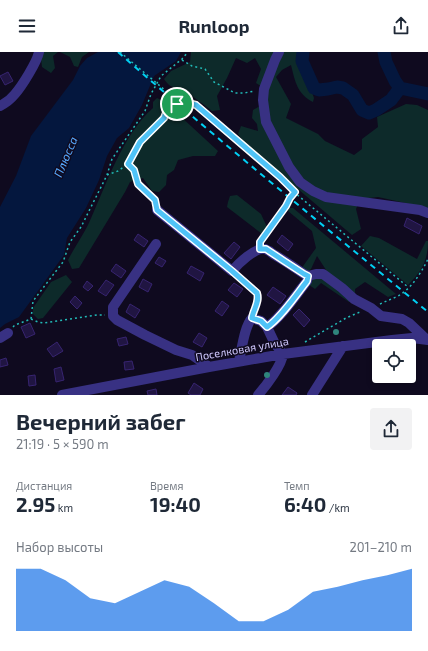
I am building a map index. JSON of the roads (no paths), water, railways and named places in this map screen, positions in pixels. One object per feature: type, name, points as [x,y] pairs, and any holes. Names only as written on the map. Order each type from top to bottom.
[{"type":"street","points":[[0,106],[15,95],[29,73],[39,52]]},
{"type":"street","points":[[279,52],[264,89],[263,100],[266,122],[289,168],[300,182],[313,191],[326,197],[420,210],[428,213]]},
{"type":"street","points":[[157,210],[232,271],[238,263],[260,249],[266,249],[308,276],[323,274],[354,299],[371,308],[381,316],[402,319],[410,323],[427,340]]},
{"type":"street","points":[[156,244],[113,307],[113,316],[117,320],[145,335],[176,350],[192,355],[210,366]]},
{"type":"street","points":[[267,327],[285,310],[307,281],[308,276]]},
{"type":"street","points":[[240,361],[245,333],[249,321],[252,318],[261,321],[267,327],[275,344],[283,354],[283,359],[258,395]]},
{"type":"street","name":"Поселковая улица","points":[[62,395],[210,366],[283,354],[412,338],[427,340]]},
{"type":"street","points":[[312,395],[343,346]]},
{"type":"water","name":"Плюсса","points":[[98,52],[181,52],[176,61],[154,76],[142,105],[129,128],[117,138],[107,156],[99,180],[86,208],[67,238],[64,255],[19,317],[0,328],[0,207],[16,176],[31,136],[73,80],[80,66],[87,58]]},
{"type":"waterway","points":[[303,52],[302,61],[314,88],[319,90],[337,87],[343,88],[353,95],[362,110],[369,113],[391,100],[400,88]]},
{"type":"waterway","points":[[384,52],[386,62],[400,88],[428,94]]},
{"type":"railway","points":[[118,52],[233,151],[428,312]]}]
